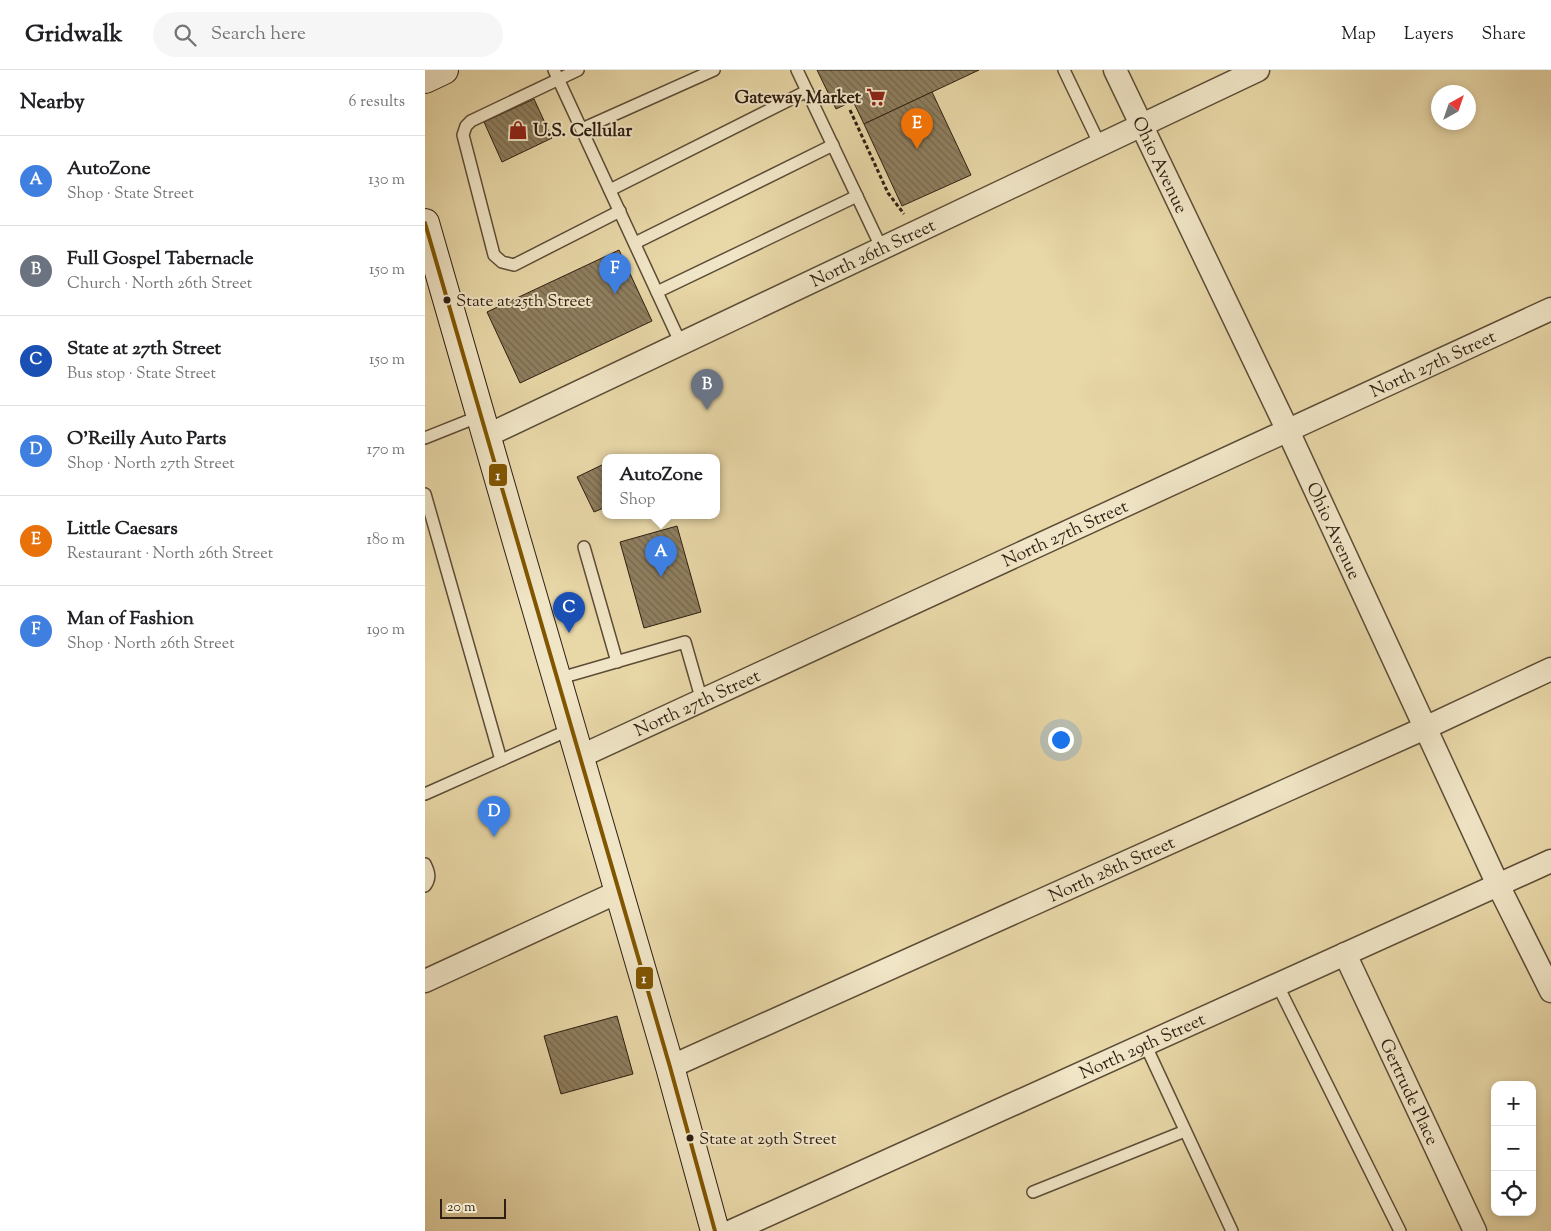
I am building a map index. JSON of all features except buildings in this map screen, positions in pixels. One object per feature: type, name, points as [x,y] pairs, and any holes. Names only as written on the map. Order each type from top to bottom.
[{"type":"main road","points":[[425,79],[444,70]]},
{"type":"main road","points":[[425,223],[670,1067],[715,1231]]},
{"type":"street","name":"Ohio Avenue","points":[[1115,70],[1288,431],[1498,885],[1551,991]]},
{"type":"street","name":"North 26th Street","points":[[483,426],[681,344],[1258,70]]},
{"type":"street","name":"North 27th Street","points":[[579,757],[1551,308]]},
{"type":"street","name":"North 28th Street","points":[[670,1067],[1425,728],[1551,669]]},
{"type":"street","name":"North 29th Street","points":[[732,1231],[1551,861]]},
{"type":"street","points":[[425,981],[618,892]]},
{"type":"street","name":"Gertrude Place","points":[[1345,954],[1475,1231]]},
{"type":"lane","points":[[578,70],[557,74],[465,126],[463,135],[494,255],[502,262],[514,265],[620,211]]},
{"type":"lane","points":[[582,129],[714,70]]},
{"type":"lane","points":[[797,70],[882,249]]},
{"type":"lane","points":[[1064,70],[1100,145]]},
{"type":"lane","points":[[557,74],[681,344]]},
{"type":"lane","points":[[610,190],[807,91]]},
{"type":"lane","points":[[635,244],[833,146]]},
{"type":"lane","points":[[657,292],[857,196]]},
{"type":"lane","points":[[425,438],[483,426]]},
{"type":"lane","points":[[425,494],[501,760]]},
{"type":"lane","points":[[584,548],[617,662]]},
{"type":"lane","points":[[557,679],[685,642],[702,701]]},
{"type":"lane","points":[[425,794],[571,729]]},
{"type":"lane","points":[[425,864],[430,873],[429,881],[425,886]]},
{"type":"lane","points":[[1277,984],[1400,1231]]},
{"type":"lane","points":[[1145,1044],[1232,1231]]},
{"type":"lane","points":[[1033,1192],[1185,1131]]},
{"type":"path","points":[[850,110],[888,193],[900,210],[907,216]]},
{"type":"transit line","name":"1","points":[[425,223],[670,1067],[715,1231]]},
{"type":"place","name":"Gateway Market","points":[[876,97]]},
{"type":"place","name":"U.S. Cellular","points":[[518,130]]},
{"type":"place","name":"Little Caesars","points":[[917,149]]},
{"type":"place","name":"Man of Fashion","points":[[615,294]]},
{"type":"place","name":"State at 25th Street","points":[[447,300]]},
{"type":"place","name":"Full Gospel Tabernacle","points":[[707,410]]},
{"type":"place","name":"AutoZone","points":[[661,577]]},
{"type":"place","name":"State at 27th Street","points":[[569,633]]},
{"type":"place","name":"O'Reilly Auto Parts","points":[[494,837]]},
{"type":"place","name":"State at 29th Street","points":[[690,1138]]}]
